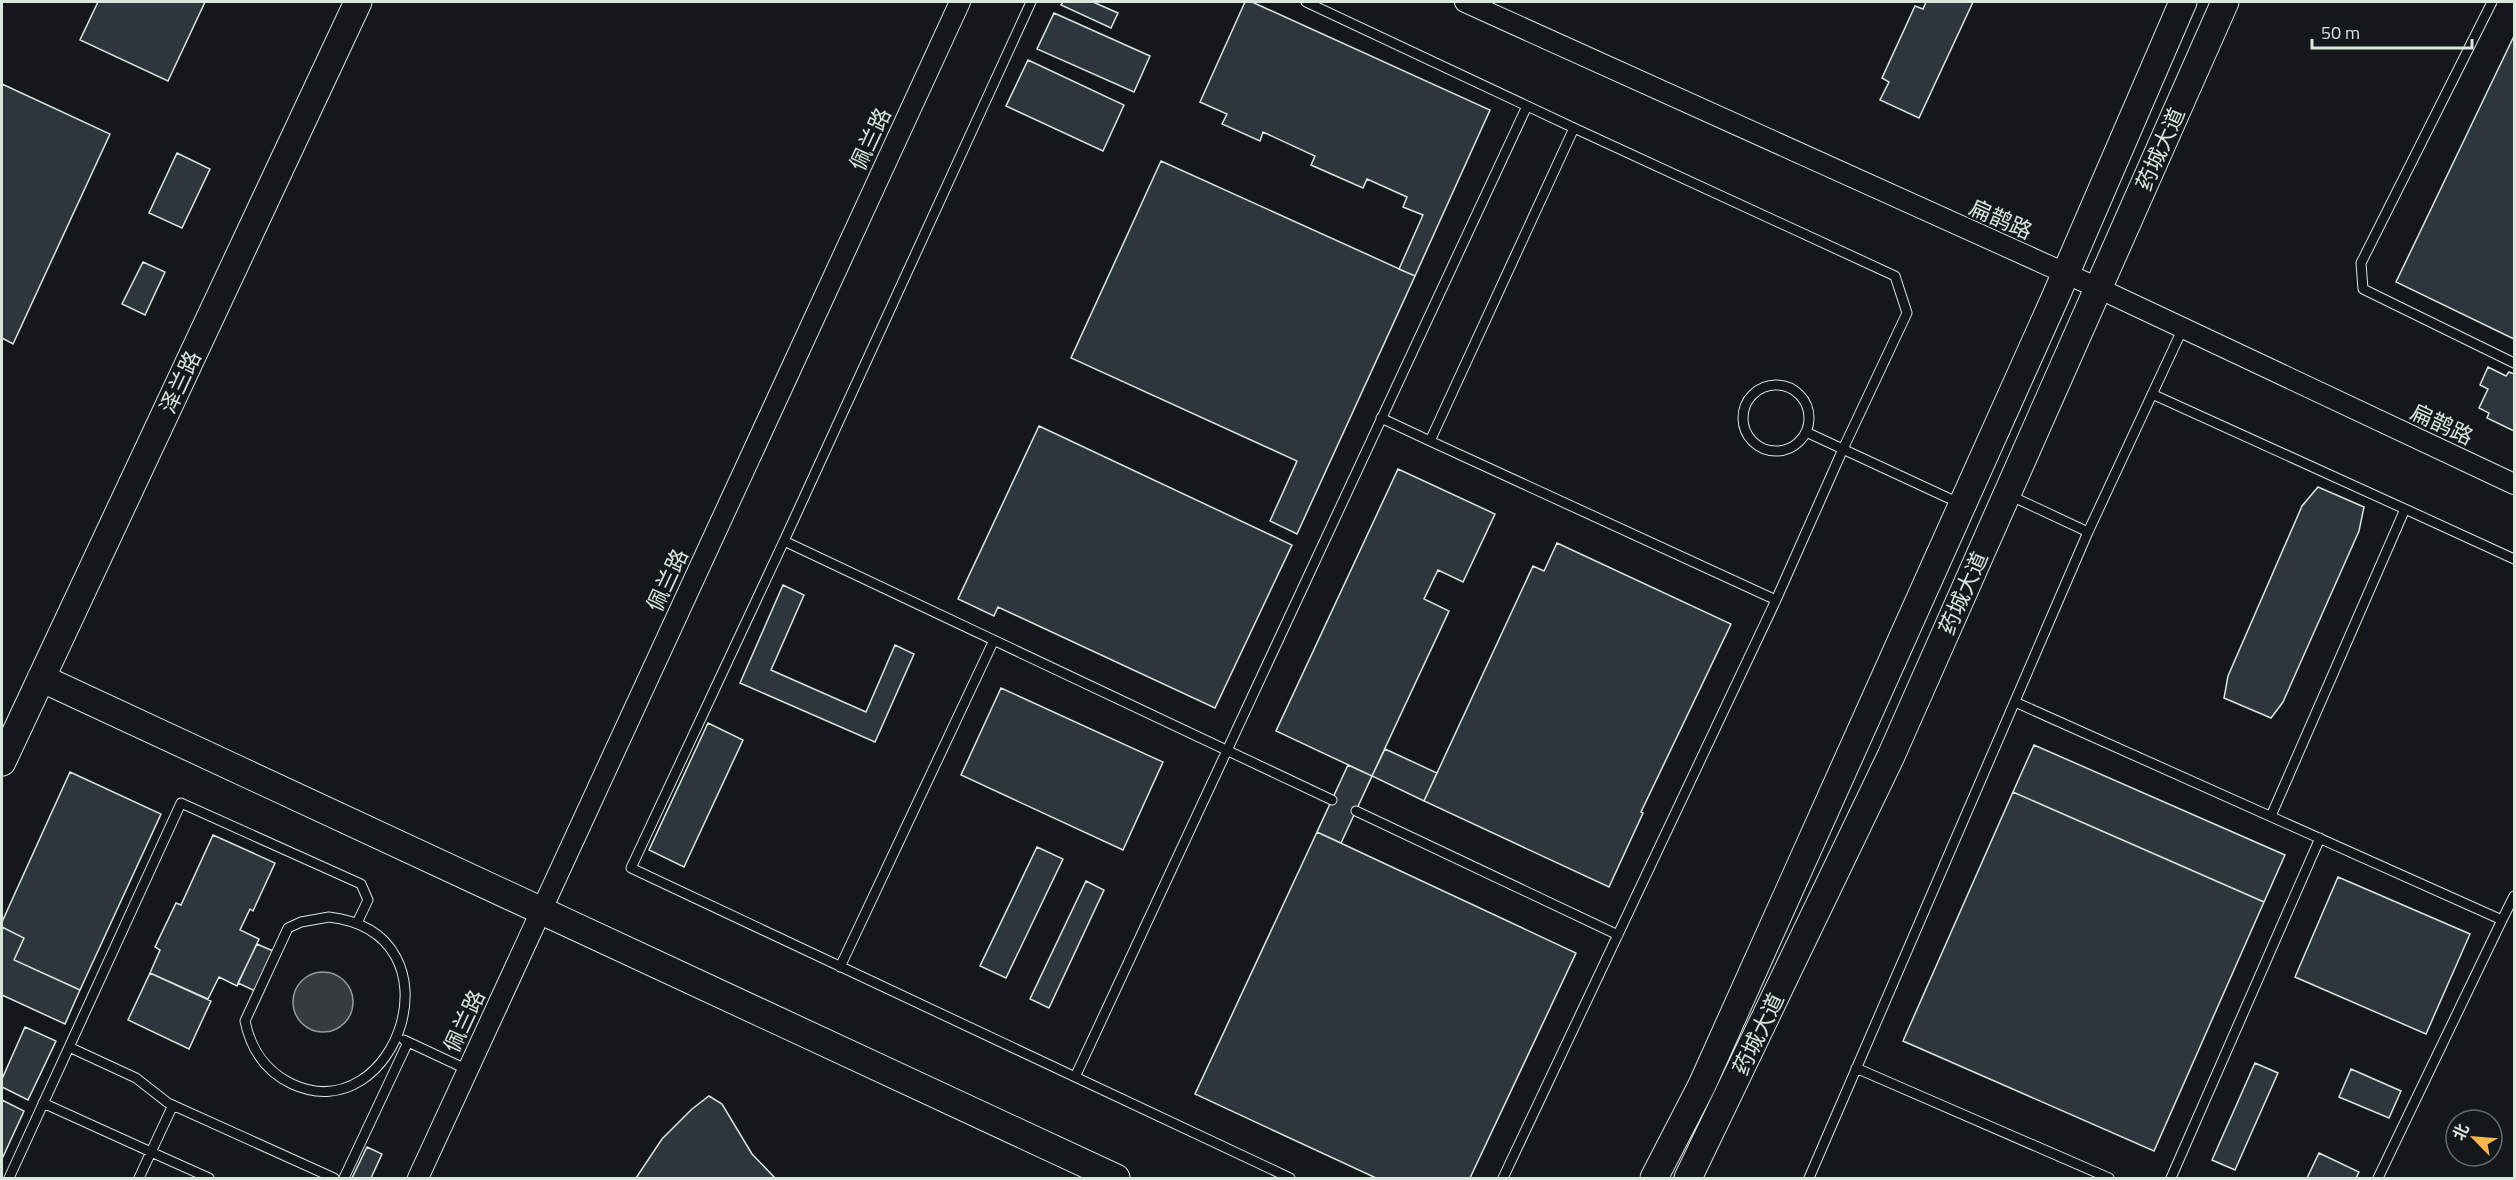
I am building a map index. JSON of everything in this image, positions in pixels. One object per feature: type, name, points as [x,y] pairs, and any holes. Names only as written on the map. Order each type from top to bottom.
[{"type":"main road","name":"泽兰路","points":[[2,762],[358,2]]},
{"type":"main road","name":"药城大道","points":[[1654,1179],[1702,1085],[1963,504],[2183,2]]},
{"type":"main road","name":"药城大道","points":[[1688,1179],[1891,756],[2225,2]]},
{"type":"main road","points":[[41,678],[1116,1179]]},
{"type":"street","name":"佩兰路","points":[[418,1179],[960,2]]},
{"type":"street","name":"扁鹊路","points":[[1466,2],[2098,288],[2514,484]]},
{"type":"lane","points":[[1031,2],[631,868],[1290,1179]]},
{"type":"lane","points":[[1306,2],[1895,276],[1906,313],[1776,600],[1503,1179]]},
{"type":"lane","points":[[2492,2],[2361,263],[2363,289],[2514,363]]},
{"type":"lane","points":[[1075,1077],[1527,106]]},
{"type":"lane","points":[[1430,441],[1574,128]]},
{"type":"lane","points":[[1809,1179],[2088,531],[2183,328]]},
{"type":"lane","points":[[1770,385],[1790,387],[1805,402],[1809,411],[1806,432],[1792,447],[1772,451],[1762,448],[1753,442],[1743,424],[1746,404],[1760,389],[1770,385]]},
{"type":"lane","points":[[2152,394],[2514,559]]},
{"type":"lane","points":[[1381,418],[1776,600]]},
{"type":"lane","points":[[1806,432],[1963,504]]},
{"type":"lane","points":[[2007,494],[2088,531]]},
{"type":"lane","points":[[2271,816],[2405,509]]},
{"type":"lane","points":[[784,541],[1332,800]]},
{"type":"lane","points":[[840,967],[994,640]]},
{"type":"lane","points":[[2015,702],[2502,920]]},
{"type":"lane","points":[[9,1179],[181,803],[361,884],[368,900],[357,923]]},
{"type":"lane","points":[[1356,811],[1618,934]]},
{"type":"lane","points":[[2171,1179],[2320,838]]},
{"type":"lane","points":[[2378,1179],[2514,896]]},
{"type":"lane","points":[[329,917],[357,923],[371,930],[387,945],[400,964],[405,978],[406,1008],[396,1036],[390,1051],[370,1074],[357,1082],[327,1090],[296,1086],[282,1079],[261,1060],[248,1035],[245,1021],[288,928],[308,920],[329,917]]},
{"type":"lane","points":[[396,1036],[468,1070]]},
{"type":"lane","points":[[344,1179],[408,1042]]},
{"type":"lane","points":[[69,1047],[136,1078],[173,1106],[334,1179]]},
{"type":"lane","points":[[1856,1068],[2109,1179]]},
{"type":"lane","points":[[43,1103],[209,1179]]},
{"type":"lane","points":[[139,1179],[173,1106]]},
{"type":"shaded area","points":[[323,972],[340,977],[348,985],[353,1002],[348,1019],[340,1027],[323,1032],[306,1027],[298,1019],[293,1002],[298,985],[306,977]]},
{"type":"building","points":[[98,2],[205,2],[168,81],[80,40]]},
{"type":"building","points":[[1063,2],[1093,2],[1118,13],[1111,28],[1061,5]]},
{"type":"building","points":[[1245,2],[1252,2],[1490,110],[1415,276],[1399,269],[1423,215],[1403,207],[1407,197],[1367,179],[1363,188],[1311,165],[1315,156],[1263,132],[1260,141],[1222,124],[1227,114],[1200,102]]},
{"type":"building","points":[[1926,2],[1973,2],[1919,118],[1880,100],[1889,82],[1882,78],[1915,6],[1923,9]]},
{"type":"building","points":[[1054,13],[1150,56],[1134,92],[1037,49]]},
{"type":"building","points":[[2514,36],[2514,339],[2396,282]]},
{"type":"building","points":[[1028,60],[1124,105],[1103,151],[1006,106]]},
{"type":"building","points":[[2,84],[110,134],[13,344],[2,338]]},
{"type":"building","points":[[177,153],[210,169],[182,228],[149,213]]},
{"type":"building","points":[[1161,161],[1415,276],[1297,534],[1270,521],[1297,461],[1071,358]]},
{"type":"building","points":[[143,262],[165,272],[145,315],[122,304]]},
{"type":"building","points":[[2488,367],[2506,376],[2509,372],[2514,374],[2514,431],[2487,418],[2489,413],[2479,408],[2488,389],[2480,385]]},
{"type":"building","points":[[1039,426],[1292,545],[1215,708],[998,607],[994,616],[958,599]]},
{"type":"building","points":[[1398,469],[1495,514],[1463,582],[1438,570],[1424,599],[1449,611],[1372,776],[1276,731]]},
{"type":"building","points":[[2318,487],[2364,507],[2359,531],[2283,702],[2271,718],[2224,698],[2228,676],[2302,506]]},
{"type":"building","points":[[1557,543],[1731,624],[1641,812],[1643,813],[1609,887],[1424,801],[1533,566],[1544,571]]},
{"type":"building","points":[[783,585],[804,595],[771,670],[866,712],[895,645],[914,654],[875,742],[740,683]]},
{"type":"building","points":[[1001,688],[1163,762],[1123,850],[961,775]]},
{"type":"building","points":[[708,723],[743,740],[684,867],[649,850]]},
{"type":"building","points":[[2034,745],[2285,855],[2264,902],[2013,792]]},
{"type":"building","points":[[1385,749],[1437,773],[1424,801],[1372,776]]},
{"type":"building","points":[[1348,765],[1372,776],[1341,843],[1317,832]]},
{"type":"building","points":[[70,772],[161,814],[80,990],[14,960],[24,938],[2,927],[2,922]]},
{"type":"building","points":[[2013,792],[2264,902],[2154,1151],[1903,1041]]},
{"type":"building","points":[[1317,832],[1576,953],[1470,1178],[1376,1178],[1195,1094]]},
{"type":"building","points":[[213,835],[275,863],[253,911],[250,909],[240,930],[259,939],[237,986],[219,977],[208,999],[150,973],[160,950],[155,947],[176,903],[181,905]]},
{"type":"building","points":[[1037,847],[1063,859],[1006,978],[980,966]]},
{"type":"building","points":[[2338,877],[2470,934],[2426,1034],[2295,977]]},
{"type":"building","points":[[1086,881],[1104,890],[1049,1008],[1030,999]]},
{"type":"building","points":[[2,927],[24,938],[14,960],[80,990],[65,1024],[2,995]]},
{"type":"building","points":[[257,944],[273,951],[255,991],[238,983]]},
{"type":"building","points":[[150,973],[211,1001],[189,1049],[128,1020]]},
{"type":"building","points":[[25,1027],[56,1041],[28,1100],[2,1087],[2,1079]]},
{"type":"building","points":[[2255,1063],[2278,1073],[2235,1170],[2212,1160]]},
{"type":"building","points":[[2351,1069],[2401,1091],[2389,1118],[2339,1097]]},
{"type":"building","points":[[709,1096],[722,1104],[752,1154],[775,1178],[636,1178],[662,1139],[692,1109]]},
{"type":"building","points":[[2,1100],[24,1111],[2,1159]]},
{"type":"building","points":[[367,1147],[382,1154],[371,1178],[352,1178]]},
{"type":"building","points":[[2319,1153],[2359,1172],[2356,1178],[2307,1178]]}]
